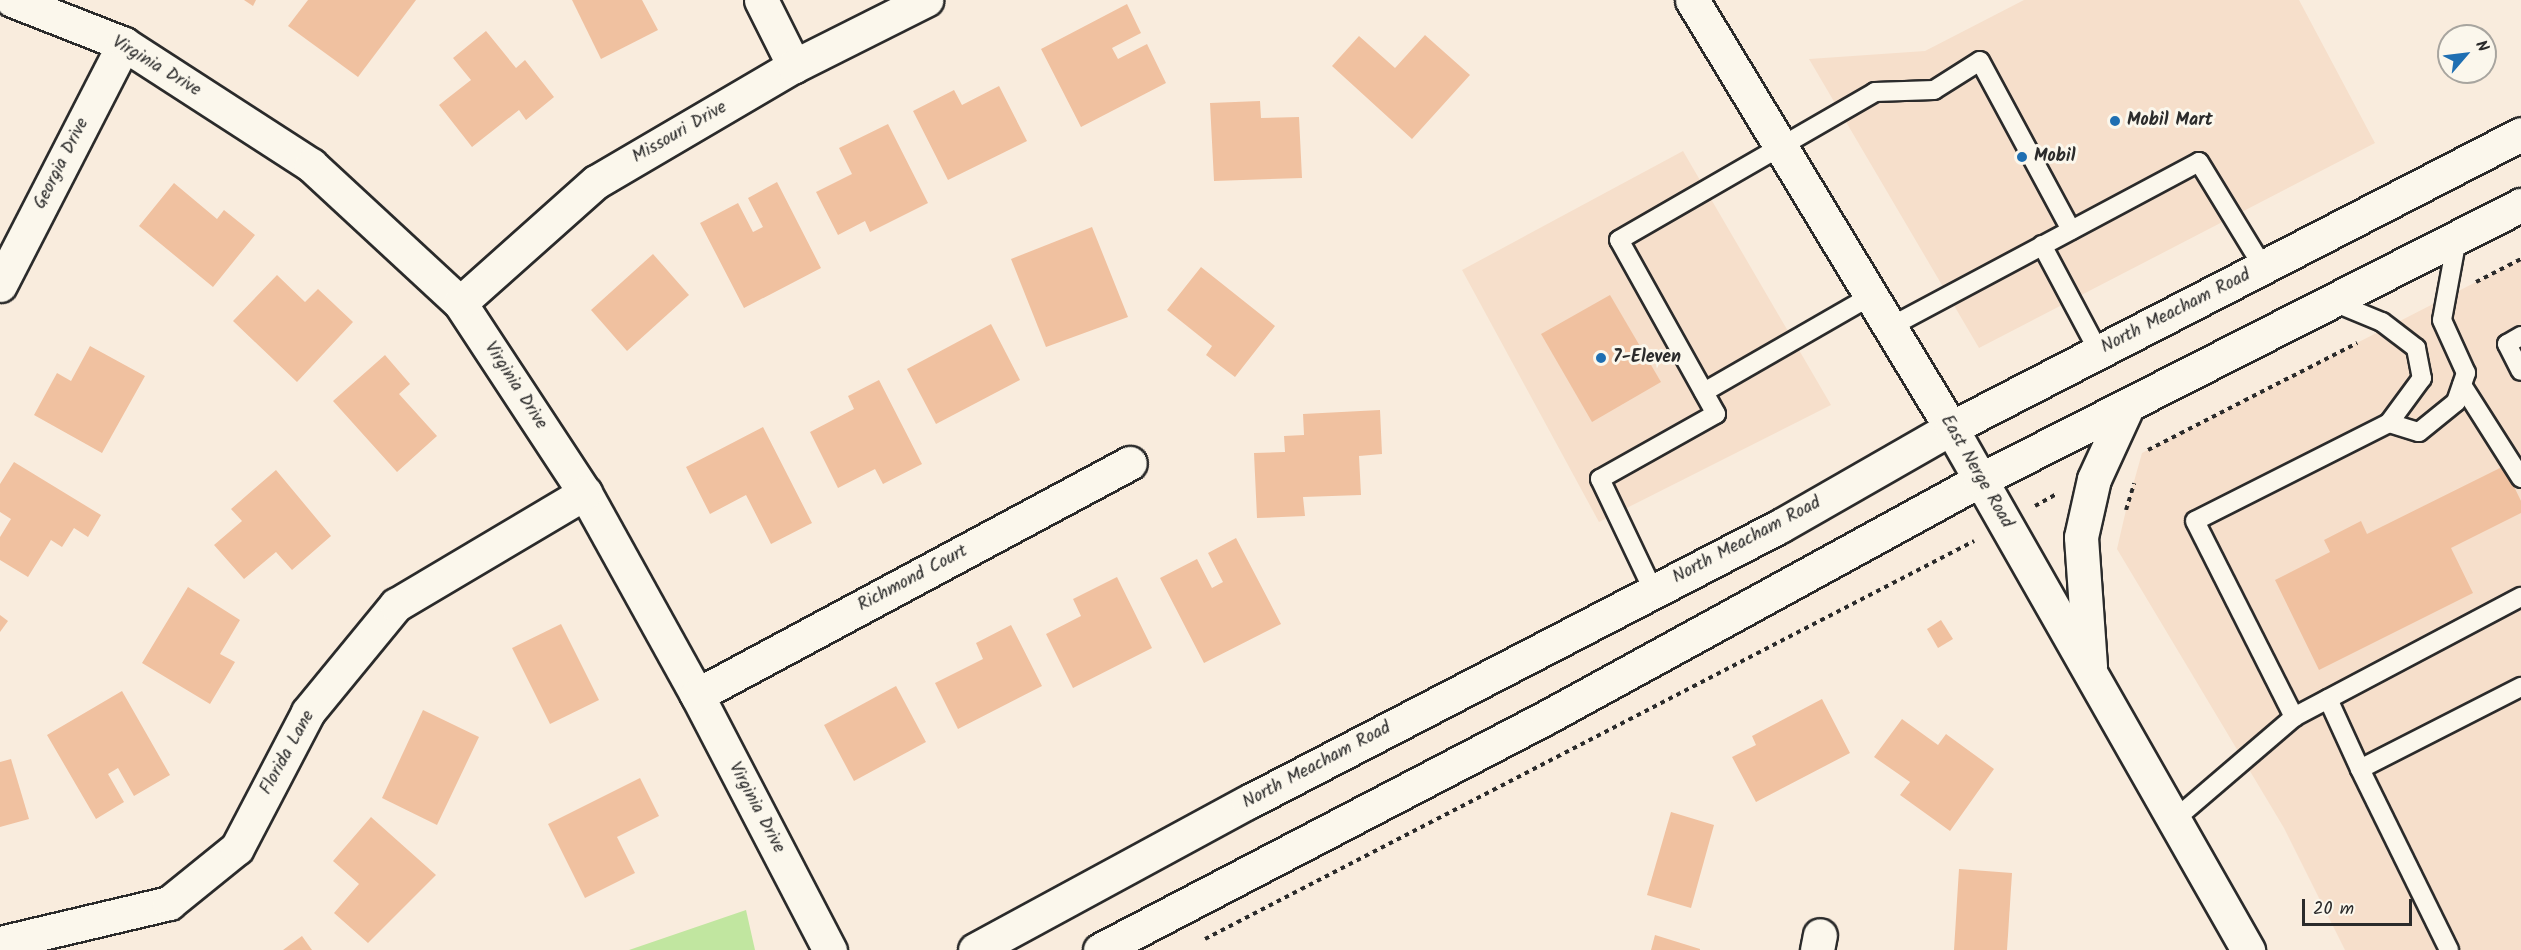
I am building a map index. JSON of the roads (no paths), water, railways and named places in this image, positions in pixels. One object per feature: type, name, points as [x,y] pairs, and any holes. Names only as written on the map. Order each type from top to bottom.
[{"type":"main road","name":"Virginia Drive","points":[[12,0],[124,44],[311,165],[460,303],[585,493],[697,695],[830,950]]},
{"type":"main road","points":[[761,0],[794,66]]},
{"type":"main road","name":"Missouri Drive","points":[[460,303],[596,182],[794,66],[926,0]]},
{"type":"main road","name":"East Nerge Road","points":[[1692,0],[1951,428],[2248,950]]},
{"type":"main road","name":"Georgia Drive","points":[[0,285],[124,44]]},
{"type":"main road","name":"North Meacham Road","points":[[975,950],[1780,526],[1951,428],[2521,134]]},
{"type":"main road","points":[[1100,950],[1547,717],[1980,480],[2521,205]]},
{"type":"main road","points":[[2091,674],[2081,537],[2094,478],[2128,405]]},
{"type":"main road","name":"Richmond Court","points":[[697,695],[1130,463]]},
{"type":"main road","name":"Florida Lane","points":[[0,943],[169,903],[237,848],[308,712],[396,605],[585,493]]},
{"type":"lane","points":[[1653,591],[1600,479],[1716,414],[1619,240],[1779,144],[1875,92],[1935,90],[1980,62],[2071,230]]},
{"type":"lane","points":[[1890,327],[2199,162],[2263,267]]},
{"type":"lane","points":[[2389,423],[2419,432],[2456,402],[2466,373],[2442,320],[2457,238]]},
{"type":"lane","points":[[2042,245],[2099,352]]},
{"type":"lane","points":[[1704,392],[1871,296]]},
{"type":"lane","points":[[2294,717],[2195,521],[2389,423],[2422,378],[2416,348],[2388,327],[2331,302]]},
{"type":"lane","points":[[2521,336],[2507,344],[2521,371]]},
{"type":"lane","points":[[2462,385],[2521,478]]},
{"type":"lane","points":[[2174,820],[2294,717],[2521,597]]},
{"type":"lane","points":[[2360,769],[2521,687]]},
{"type":"lane","points":[[2328,699],[2449,950]]},
{"type":"place","name":"Mobil Mart","points":[[2115,121]]},
{"type":"place","name":"Mobil","points":[[2022,157]]},
{"type":"place","name":"7-Eleven","points":[[1601,358]]}]
